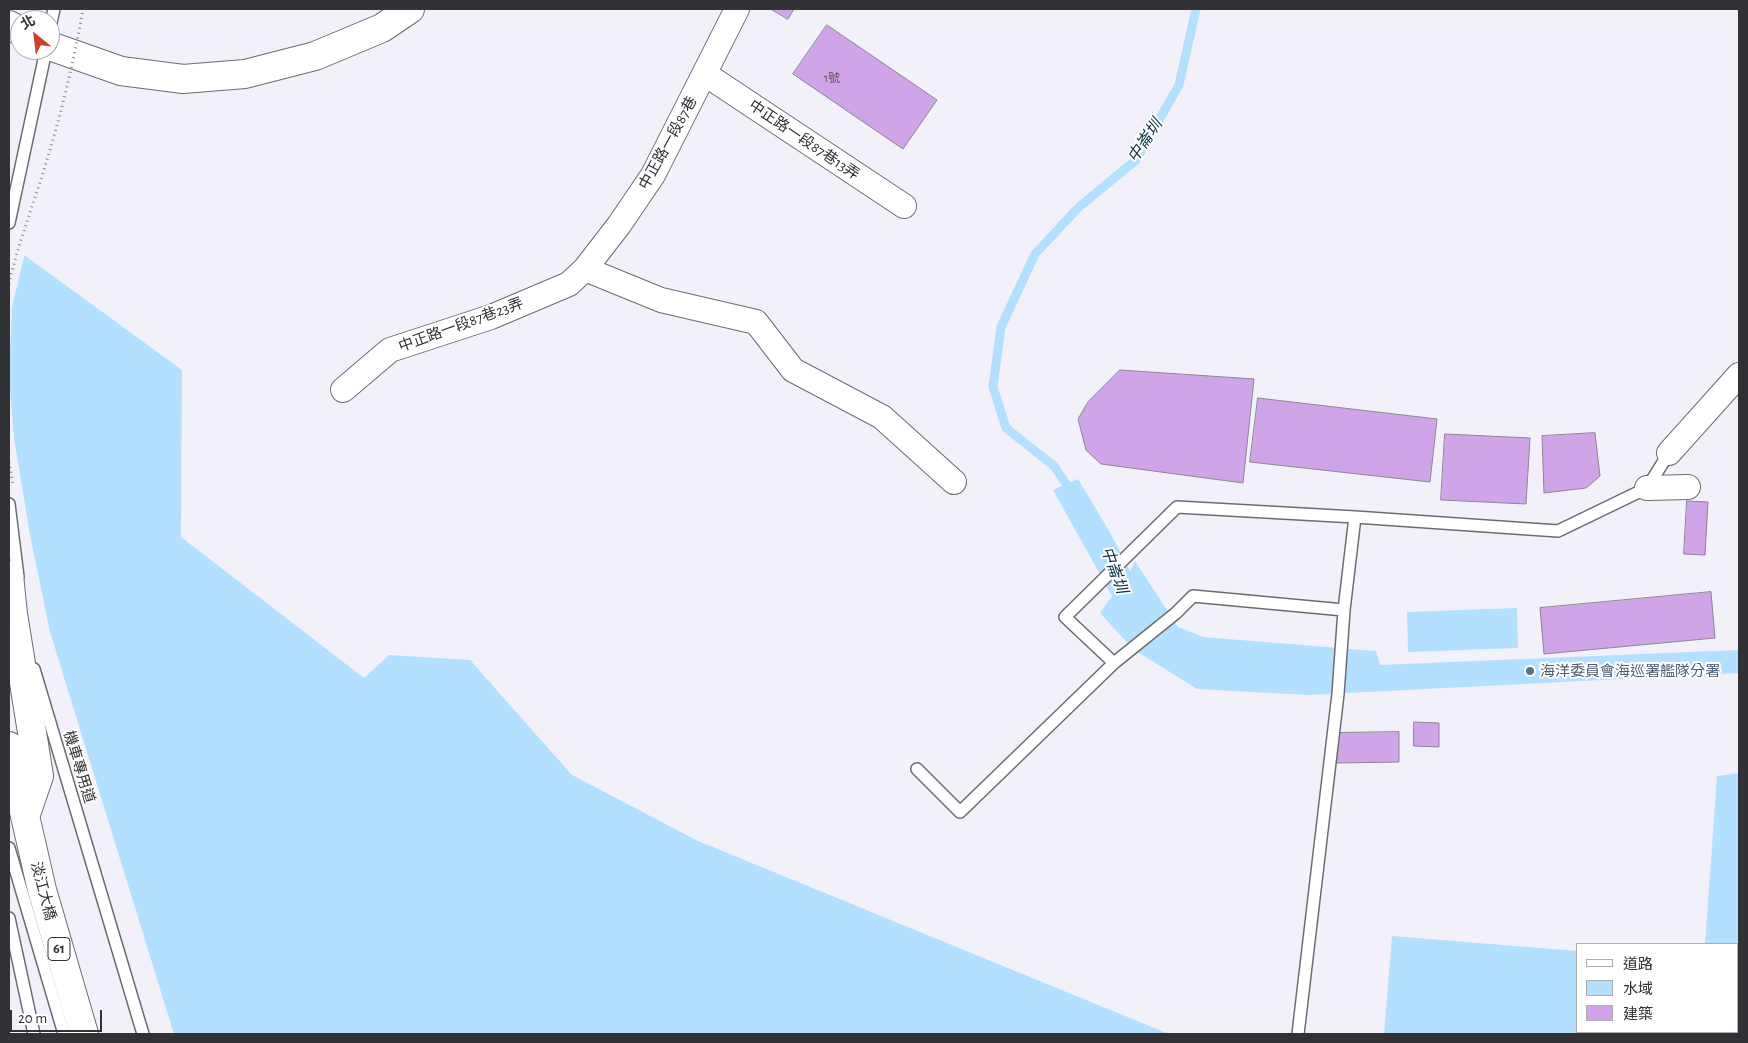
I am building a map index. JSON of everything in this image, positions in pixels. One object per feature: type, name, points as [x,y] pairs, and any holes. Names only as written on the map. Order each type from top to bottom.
[{"type":"highway","points":[[60,50],[121,71],[183,79],[245,74],[315,56],[382,28],[410,9]]},
{"type":"highway","points":[[9,575],[13,614],[39,776],[24,817]]},
{"type":"highway","name":"淡江大橋","points":[[9,746],[24,817],[55,936],[84,1034]]},
{"type":"street","name":"中正路一段87巷","points":[[584,269],[619,225],[653,175],[736,9]]},
{"type":"street","name":"中正路一段87巷13弄","points":[[705,74],[904,206]]},
{"type":"street","name":"中正路一段87巷23弄","points":[[343,390],[390,350],[491,317],[569,284],[584,269]]},
{"type":"street","points":[[584,269],[661,300],[756,322],[792,370],[882,417],[954,482]]},
{"type":"street","points":[[1669,453],[1739,375]]},
{"type":"street","points":[[1646,488],[1688,487]]},
{"type":"lane","points":[[9,223],[44,60]]},
{"type":"lane","points":[[1114,663],[1065,618],[1177,507],[1355,517],[1558,532],[1646,488],[1669,453]]},
{"type":"lane","name":"機車專用道","points":[[9,504],[28,650],[143,1034]]},
{"type":"lane","points":[[1298,1034],[1338,694],[1344,610],[1355,517]]},
{"type":"lane","points":[[917,769],[960,812],[1114,663],[1176,613],[1193,596],[1344,610]]},
{"type":"lane","points":[[9,848],[64,1034]]},
{"type":"lane","points":[[9,918],[34,1034]]},
{"type":"path","points":[[9,284],[17,249],[41,178],[72,72],[84,9]]},
{"type":"water","points":[[9,244],[182,370],[181,537],[364,678],[389,655],[470,660],[572,775],[698,841],[1169,1034],[9,1034]]},
{"type":"water","points":[[1078,479],[1108,529],[1130,571],[1135,561],[1178,627],[1203,637],[1376,651],[1380,665],[1739,650],[1739,673],[1309,695],[1197,689],[1133,649],[1100,613],[1112,596],[1053,490]]},
{"type":"water","points":[[1517,608],[1518,648],[1408,652],[1407,612]]},
{"type":"water","points":[[1739,773],[1739,1034],[1384,1034],[1392,936],[1576,951],[1576,1033],[1738,1033],[1738,943],[1705,943],[1717,776]]},
{"type":"pier","points":[[9,242],[25,253],[12,307],[9,376]]},
{"type":"pier","points":[[9,376],[14,438],[30,535],[50,632],[174,1034],[9,1034]]},
{"type":"building","points":[[771,9],[794,9],[788,19]]},
{"type":"building","points":[[827,25],[937,100],[903,149],[793,74]]},
{"type":"building","points":[[1120,370],[1254,379],[1243,483],[1101,464],[1086,450],[1078,419],[1088,402]]},
{"type":"building","points":[[1258,398],[1437,419],[1430,482],[1250,462]]},
{"type":"building","points":[[1595,433],[1600,476],[1586,488],[1544,493],[1542,436]]},
{"type":"building","points":[[1445,434],[1530,438],[1526,504],[1441,500]]},
{"type":"building","points":[[1687,501],[1708,502],[1705,555],[1684,554]]},
{"type":"building","points":[[1711,592],[1715,638],[1544,654],[1540,608]]},
{"type":"building","points":[[1414,722],[1439,723],[1439,747],[1414,746]]},
{"type":"building","points":[[1399,732],[1399,762],[1336,763],[1335,733]]},
{"type":"waterway","name":"中崙圳","points":[[1073,494],[1054,466],[1006,428],[993,387],[1001,327],[1035,254],[1079,207],[1136,160],[1179,85],[1196,9]]},
{"type":"place","name":"海洋委員會海巡署艦隊分署","points":[[1530,671]]}]
